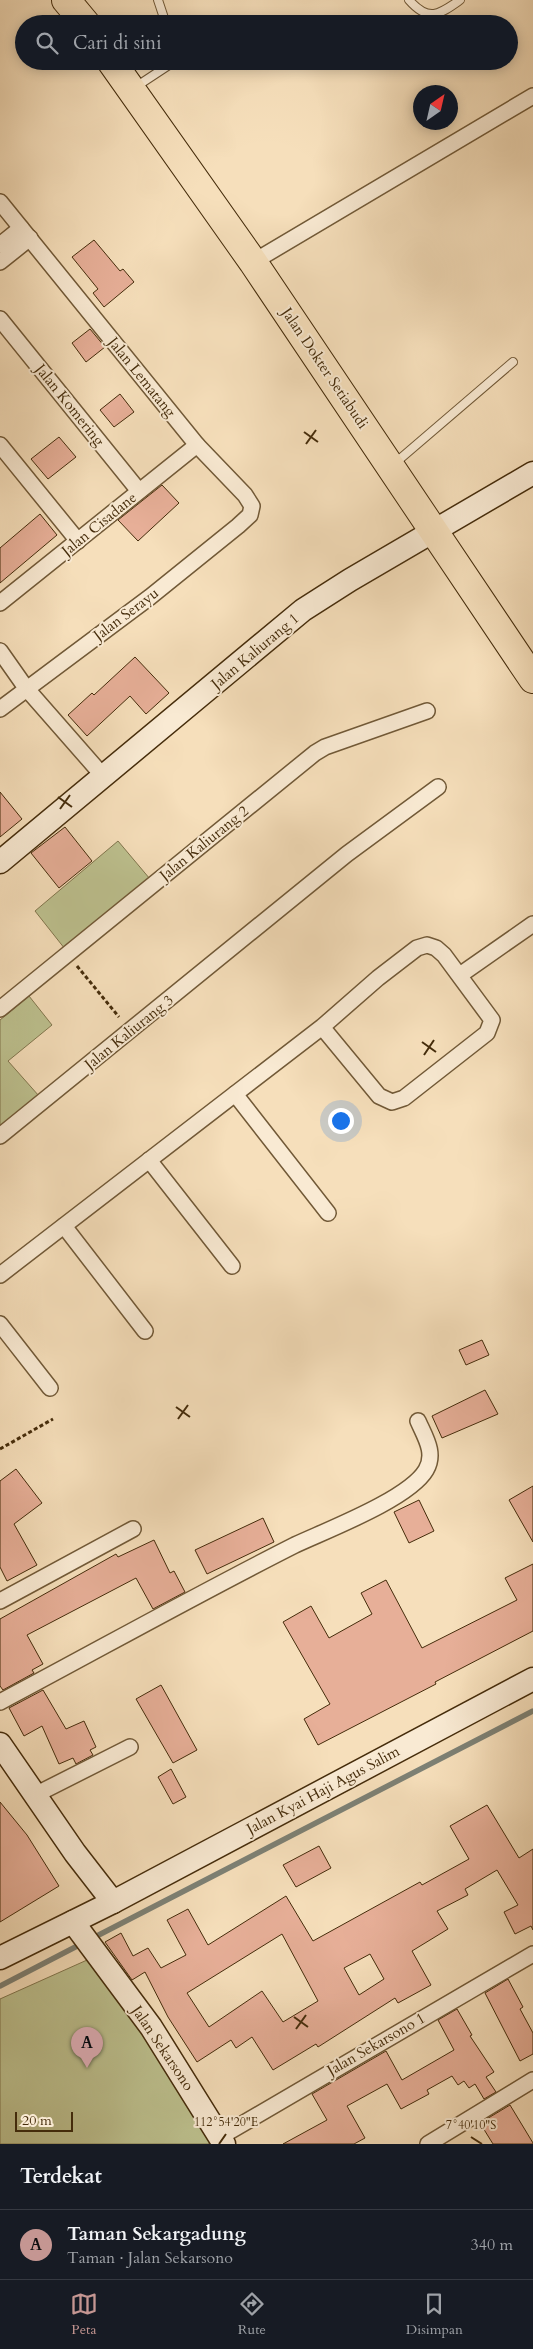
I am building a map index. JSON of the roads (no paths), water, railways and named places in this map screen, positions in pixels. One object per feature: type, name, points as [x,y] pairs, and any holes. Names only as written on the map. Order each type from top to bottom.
[{"type":"highway","points":[[66,0],[78,15]]},
{"type":"highway","name":"Jalan Dokter Setiabudi","points":[[117,70],[253,262],[533,679]]},
{"type":"street","points":[[253,262],[533,96]]},
{"type":"street","name":"Jalan Lematang","points":[[0,202],[197,445],[250,501],[250,515]]},
{"type":"street","points":[[0,245],[25,233]]},
{"type":"street","points":[[0,262],[25,233]]},
{"type":"street","name":"Jalan Komering","points":[[0,320],[139,491]]},
{"type":"street","points":[[0,445],[78,541]]},
{"type":"street","name":"Jalan Cisadane","points":[[0,603],[197,445]]},
{"type":"street","name":"Jalan Kaliurang 1","points":[[0,862],[303,610],[350,580],[533,473]]},
{"type":"street","name":"Jalan Serayu","points":[[0,709],[150,597],[250,515]]},
{"type":"street","points":[[0,652],[26,688],[104,777]]},
{"type":"street","name":"Jalan Kaliurang 2","points":[[0,1009],[314,753],[325,747],[427,711]]},
{"type":"street","name":"Jalan Kaliurang 3","points":[[0,1136],[347,854],[438,787]]},
{"type":"street","points":[[460,975],[533,924]]},
{"type":"street","points":[[0,1275],[322,1027],[378,978],[417,948],[427,944],[444,954],[492,1020],[491,1027],[487,1033],[404,1098],[392,1102],[380,1096],[322,1027]]},
{"type":"street","points":[[235,1094],[328,1213]]},
{"type":"street","points":[[149,1160],[232,1266]]},
{"type":"street","points":[[64,1226],[145,1331]]},
{"type":"street","points":[[0,1324],[50,1388]]},
{"type":"street","points":[[0,1702],[295,1546],[399,1494],[420,1477],[430,1462],[431,1450],[418,1421]]},
{"type":"street","points":[[0,1601],[133,1529]]},
{"type":"street","name":"Jalan Kyai Haji Agus Salim","points":[[0,1958],[75,1925],[113,1902],[533,1679]]},
{"type":"street","points":[[0,1744],[75,1853],[113,1902]]},
{"type":"street","points":[[35,1796],[130,1747]]},
{"type":"street","name":"Jalan Sekarsono","points":[[75,1925],[96,1956],[151,2027],[222,2140]]},
{"type":"street","name":"Jalan Sekarsono 1","points":[[222,2140],[533,1954]]},
{"type":"street","points":[[428,2144],[533,2080]]},
{"type":"lane","points":[[158,0],[162,15]]},
{"type":"lane","points":[[409,0],[415,7],[431,15],[441,14],[460,0]]},
{"type":"lane","points":[[130,90],[161,70]]},
{"type":"lane","points":[[391,467],[513,362]]},
{"type":"waterway","points":[[91,1939],[533,1711]]},
{"type":"waterway","points":[[0,1986],[83,1943]]},
{"type":"place","name":"Taman Sekargadung","points":[[87,2068]]}]
